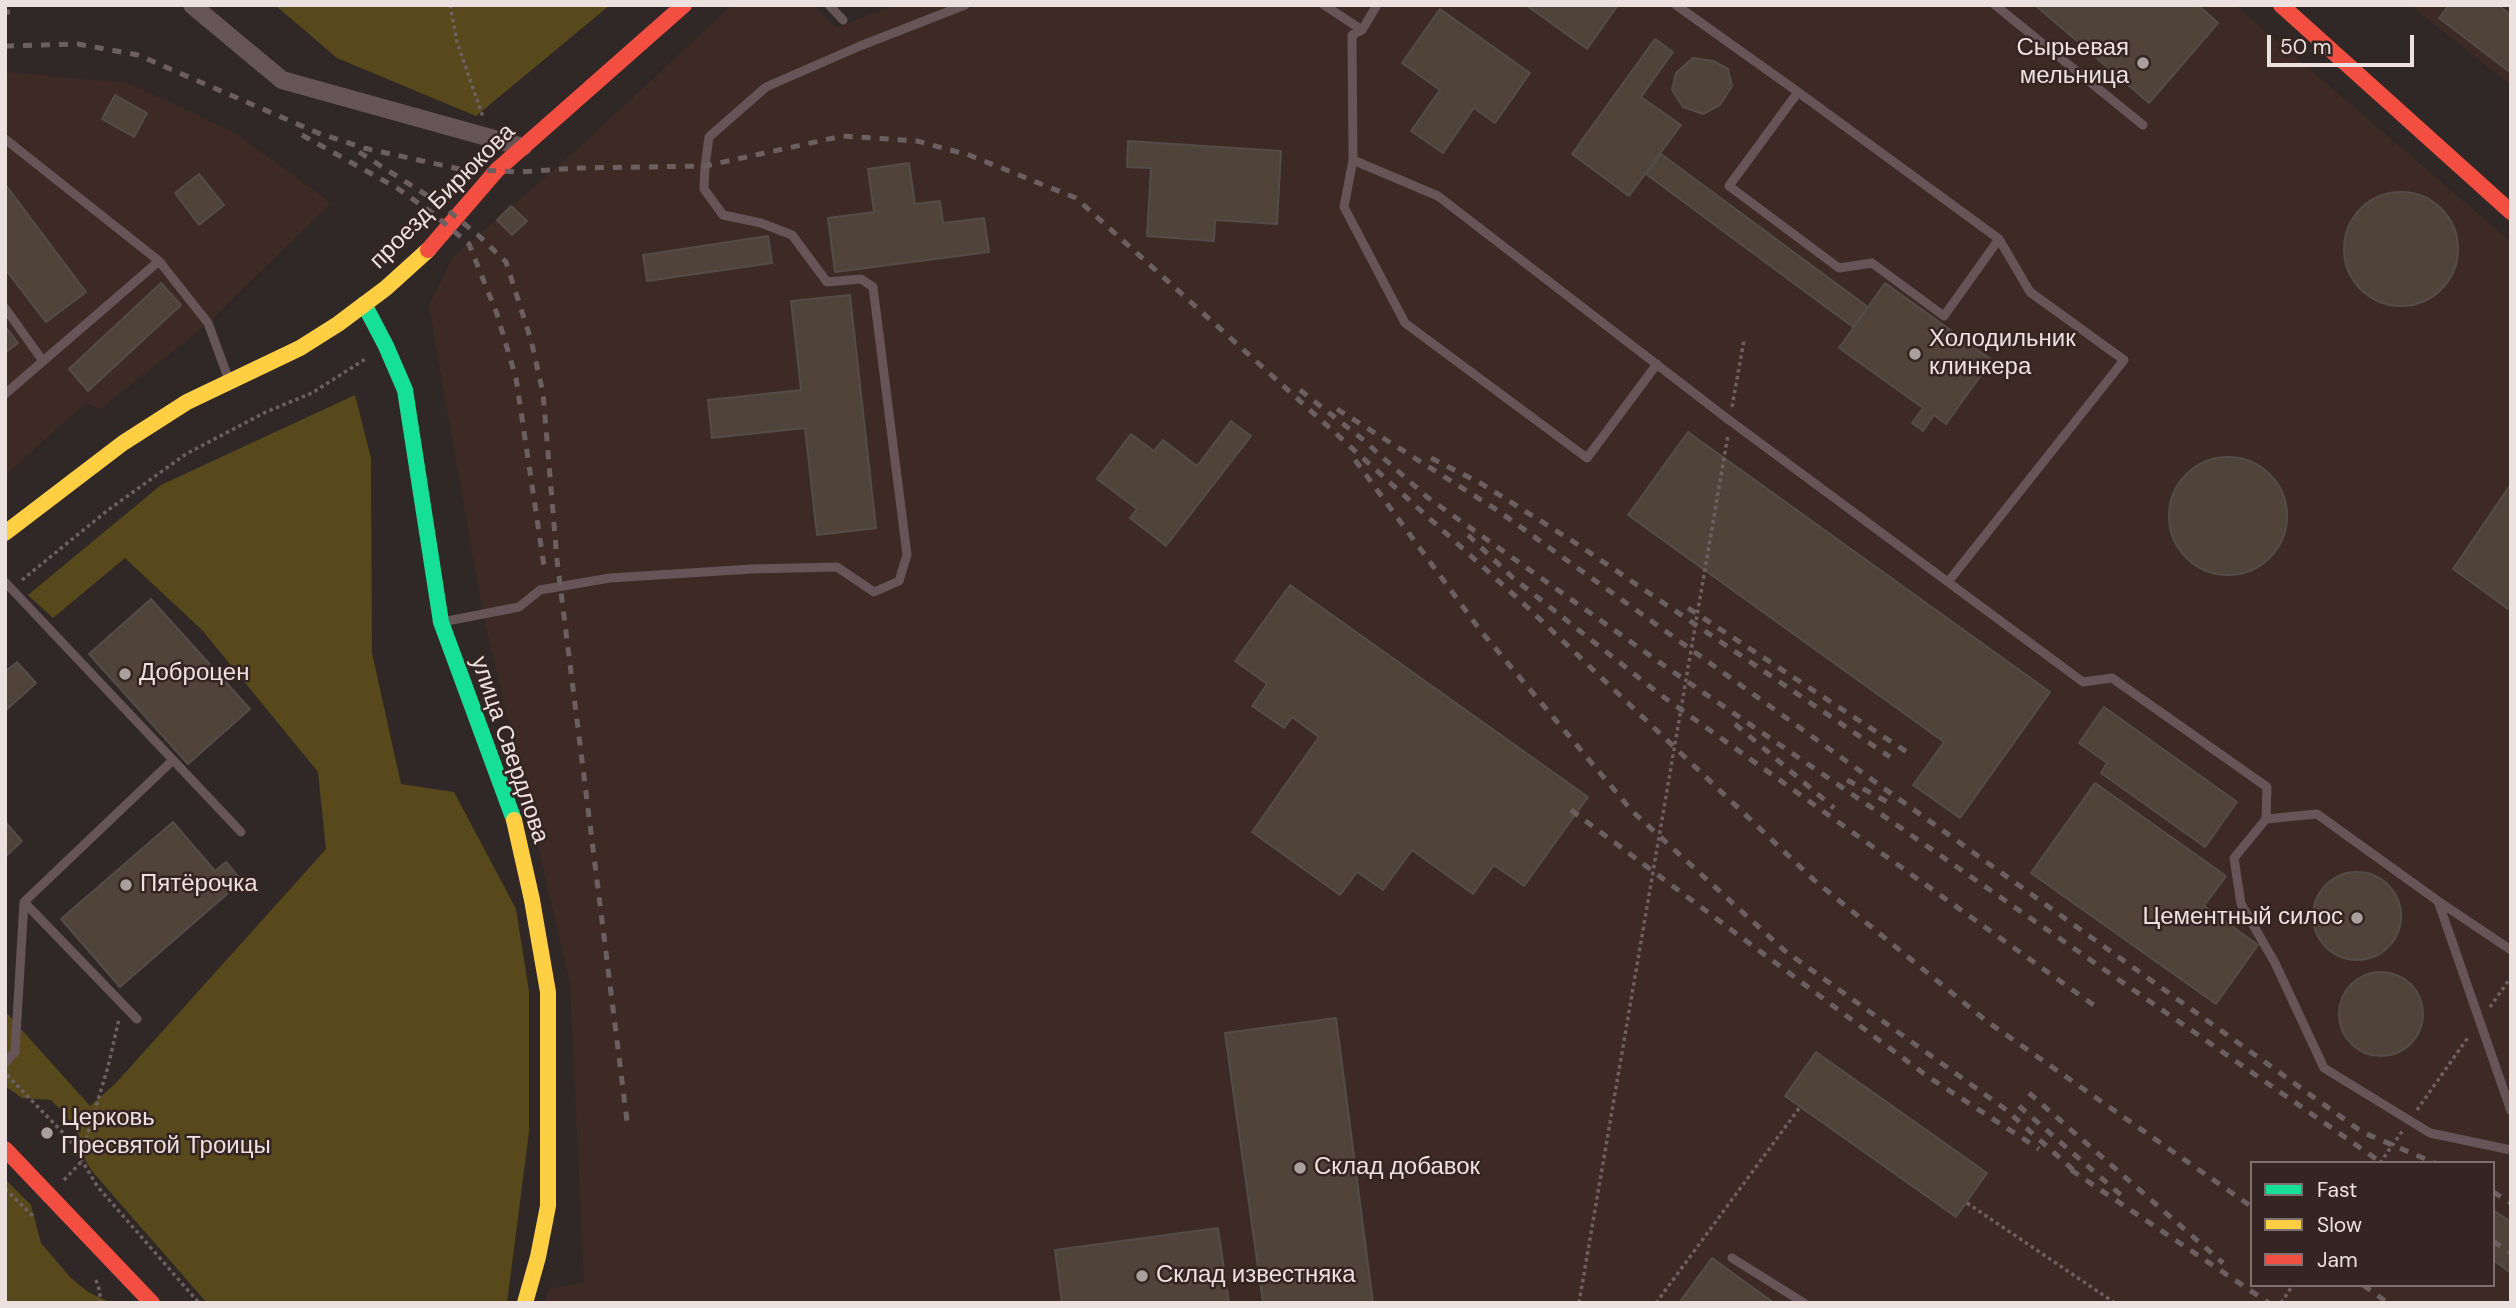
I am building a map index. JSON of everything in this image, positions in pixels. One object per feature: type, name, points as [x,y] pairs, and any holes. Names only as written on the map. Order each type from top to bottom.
[{"type":"street","points":[[192,5],[282,80],[523,147]]},
{"type":"street","name":"проезд Бирюкова","points":[[5,533],[123,443],[187,402],[300,348],[364,304],[422,257],[498,170],[666,13],[684,5]]},
{"type":"street","points":[[2281,5],[2511,212]]},
{"type":"street","name":"улица Свердлова","points":[[364,304],[405,390],[441,622],[513,817],[532,900],[548,992],[548,1206],[538,1258],[525,1303]]},
{"type":"street","points":[[5,1149],[152,1303]]},
{"type":"lane","points":[[829,5],[843,20]]},
{"type":"lane","points":[[441,622],[519,607],[540,590],[610,578],[752,569],[837,567],[874,592],[900,581],[907,555],[873,287],[861,279],[827,282],[792,235],[761,223],[723,215],[704,189],[705,166],[709,137],[766,87],[965,5]]},
{"type":"lane","points":[[1324,5],[1362,30]]},
{"type":"lane","points":[[1377,5],[1362,30],[1352,35],[1353,160],[1344,207],[1405,323],[1587,458],[1657,364]]},
{"type":"lane","points":[[1676,5],[1999,239],[2030,292],[2124,360],[1948,582]]},
{"type":"lane","points":[[1995,5],[2143,125]]},
{"type":"lane","points":[[1798,92],[1729,186],[1839,268],[1872,263],[1944,316],[1999,239]]},
{"type":"lane","points":[[5,139],[159,261],[208,323],[230,382]]},
{"type":"lane","points":[[1353,160],[1438,196],[1657,364],[2083,682],[2112,678],[2267,787],[2266,819],[2234,858],[2241,904],[2275,963],[2323,1068],[2430,1133],[2511,1150]]},
{"type":"lane","points":[[5,394],[159,261]]},
{"type":"lane","points":[[5,308],[43,361]]},
{"type":"lane","points":[[8,585],[241,832]]},
{"type":"lane","points":[[5,1062],[15,1052],[24,902],[173,760]]},
{"type":"lane","points":[[2266,819],[2317,814],[2511,950]]},
{"type":"lane","points":[[2438,901],[2511,1111]]},
{"type":"lane","points":[[24,902],[137,1019]]},
{"type":"lane","points":[[1731,1258],[1804,1303]]},
{"type":"path","points":[[450,5],[457,42],[487,127]]},
{"type":"path","points":[[1732,409],[1744,340]]},
{"type":"path","points":[[8,585],[186,453],[265,412],[312,393],[386,346]]},
{"type":"path","points":[[1579,1303],[1730,422]]},
{"type":"path","points":[[2488,1010],[2511,977]]},
{"type":"path","points":[[80,1159],[108,1067],[122,1003]]},
{"type":"path","points":[[2410,1119],[2472,1032]]},
{"type":"path","points":[[5,1073],[70,1140],[97,1186],[199,1303]]},
{"type":"path","points":[[1656,1303],[1800,1107]]},
{"type":"path","points":[[2381,1161],[2403,1130]]},
{"type":"path","points":[[1966,1203],[2115,1303]]},
{"type":"path","points":[[96,1280],[100,1303]]},
{"type":"path","points":[[2281,1303],[2292,1287]]},
{"type":"shaded area","points":[[275,5],[610,5],[476,116],[337,58]]},
{"type":"shaded area","points":[[732,5],[813,5],[836,28],[895,5],[2235,5],[2511,242],[2511,1303],[545,1303],[549,1289],[584,1282],[570,983],[483,614],[429,306],[452,258],[582,145]]},
{"type":"shaded area","points":[[2410,5],[2511,5],[2511,85]]},
{"type":"shaded area","points":[[5,72],[128,83],[235,133],[331,203],[208,323],[99,410],[86,402],[5,476]]},
{"type":"shaded area","points":[[355,395],[371,458],[372,653],[401,784],[454,792],[516,909],[529,991],[529,1132],[507,1303],[207,1303],[91,1170],[79,1149],[79,1136],[65,1114],[51,1100],[22,1098],[5,1086],[5,1011],[90,1106],[116,1083],[326,849],[318,772],[202,630],[125,558],[53,618],[28,595],[161,485]]},
{"type":"shaded area","points":[[5,1179],[31,1205],[41,1243],[70,1277],[88,1292],[112,1303],[5,1303]]},
{"type":"building","points":[[1526,5],[1618,5],[1587,49]]},
{"type":"building","name":"Сырьевая мельница","points":[[2035,5],[2198,5],[2218,23],[2149,103]]},
{"type":"building","points":[[2449,5],[2498,5],[2511,15],[2511,73],[2439,18]]},
{"type":"building","points":[[1440,9],[1530,73],[1495,123],[1474,108],[1443,153],[1411,131],[1440,90],[1402,63]]},
{"type":"building","points":[[1655,39],[1673,52],[1641,97],[1681,125],[1629,196],[1572,154]]},
{"type":"building","points":[[1693,58],[1713,61],[1728,69],[1732,86],[1720,105],[1703,114],[1683,107],[1672,90],[1676,73]]},
{"type":"building","points":[[115,95],[147,113],[134,137],[102,119]]},
{"type":"building","points":[[1128,141],[1281,151],[1277,224],[1215,220],[1214,241],[1147,236],[1151,168],[1127,167]]},
{"type":"building","points":[[1661,154],[1868,307],[1853,327],[1646,174]]},
{"type":"building","points":[[909,163],[915,204],[940,201],[943,223],[984,218],[989,252],[835,272],[828,218],[874,212],[868,169]]},
{"type":"building","points":[[199,174],[224,205],[199,225],[175,193]]},
{"type":"building","points":[[5,184],[86,292],[46,322],[5,269]]},
{"type":"building","points":[[2401,192],[2423,196],[2441,209],[2454,227],[2458,249],[2454,271],[2441,289],[2423,302],[2401,306],[2379,302],[2361,289],[2348,271],[2344,249],[2348,227],[2361,209],[2379,196]]},
{"type":"building","points":[[511,206],[527,221],[512,235],[497,220]]},
{"type":"building","points":[[768,236],[772,263],[647,281],[643,255]]},
{"type":"building","points":[[161,283],[181,305],[88,391],[69,369]]},
{"type":"building","name":"Холодильник клинкера","points":[[1885,283],[1992,360],[1946,424],[1934,415],[1923,431],[1912,423],[1923,408],[1839,348]]},
{"type":"building","points":[[850,295],[876,528],[817,535],[805,428],[712,438],[708,400],[801,390],[791,301]]},
{"type":"building","points":[[5,326],[18,343],[5,353]]},
{"type":"building","points":[[1231,421],[1251,436],[1166,546],[1130,518],[1137,509],[1097,479],[1131,434],[1154,451],[1163,440],[1197,466]]},
{"type":"building","points":[[1688,432],[2050,692],[1960,818],[1913,785],[1944,742],[1628,515]]},
{"type":"building","points":[[2228,457],[2251,462],[2270,474],[2282,493],[2287,516],[2282,539],[2270,558],[2251,570],[2228,575],[2205,570],[2186,558],[2174,539],[2169,516],[2174,493],[2186,474],[2205,462]]},
{"type":"building","points":[[2511,484],[2511,611],[2453,569]]},
{"type":"building","points":[[1290,585],[1588,797],[1524,886],[1494,865],[1473,894],[1412,850],[1383,890],[1357,872],[1340,895],[1252,832],[1319,737],[1292,717],[1284,728],[1252,706],[1267,684],[1235,661]]},
{"type":"building","points":[[151,599],[250,709],[188,764],[89,654]]},
{"type":"building","points":[[17,662],[36,683],[5,711],[5,672]]},
{"type":"building","points":[[2104,707],[2237,802],[2205,847],[2101,773],[2107,763],[2079,743]]},
{"type":"building","points":[[2095,783],[2226,876],[2204,906],[2258,945],[2216,1004],[2031,873]]},
{"type":"building","points":[[5,822],[22,841],[5,857]]},
{"type":"building","points":[[173,822],[215,871],[226,862],[242,881],[120,987],[61,919]]},
{"type":"building","name":"Цементный силос","points":[[2357,872],[2374,876],[2388,885],[2397,899],[2401,916],[2397,933],[2388,947],[2374,956],[2357,960],[2340,956],[2326,947],[2317,933],[2313,916],[2317,899],[2326,885],[2340,876]]},
{"type":"building","name":"Цементный силос","points":[[2381,972],[2397,975],[2411,984],[2420,998],[2423,1014],[2420,1030],[2411,1044],[2397,1053],[2381,1056],[2365,1053],[2351,1044],[2342,1030],[2339,1014],[2342,998],[2351,984],[2365,975]]},
{"type":"building","name":"Склад добавок","points":[[1336,1018],[1373,1303],[1263,1303],[1225,1033]]},
{"type":"building","points":[[1816,1052],[1987,1173],[1956,1217],[1785,1096]]},
{"type":"building","points":[[2495,1211],[2511,1222],[2511,1273],[2495,1261]]},
{"type":"building","name":"Склад известняка","points":[[1218,1228],[1229,1303],[1062,1303],[1055,1250]]},
{"type":"building","points":[[1712,1258],[1774,1303],[1679,1303]]},
{"type":"railway","points":[[5,12],[10,12]]},
{"type":"railway","points":[[5,46],[78,44],[138,55],[318,133],[364,148],[459,169],[520,172],[705,166],[843,136],[917,141],[969,155],[1076,198],[1525,605],[1814,880],[1985,1020],[2250,1206]]},
{"type":"railway","points":[[302,135],[397,188],[469,244],[497,314],[516,378],[544,566]]},
{"type":"railway","points":[[359,152],[439,203],[506,262],[531,340],[543,393],[557,560],[627,1121]]},
{"type":"railway","points":[[1300,390],[1361,438],[1427,497],[1669,669],[2379,1161]]},
{"type":"railway","points":[[1337,409],[1497,510],[2362,1132],[2430,1161]]},
{"type":"railway","points":[[1431,458],[1482,484],[1574,542],[1890,757]]},
{"type":"railway","points":[[1355,460],[1480,630],[1632,811],[1785,951],[2005,1109],[2080,1176]]},
{"type":"railway","points":[[1468,535],[1512,577],[1658,693],[2095,1006]]},
{"type":"railway","points":[[1688,608],[1913,756]]},
{"type":"railway","points":[[1735,724],[1834,808]]},
{"type":"railway","points":[[1847,780],[1893,805]]},
{"type":"railway","points":[[1571,810],[1927,1076],[2039,1149]]},
{"type":"railway","points":[[2029,1093],[2223,1263]]},
{"type":"railway","points":[[2019,1106],[2122,1196]]},
{"type":"railway","points":[[2071,1170],[2269,1303]]},
{"type":"railway","points":[[2495,1193],[2511,1203]]},
{"type":"railway","points":[[2495,1242],[2511,1253]]},
{"type":"railway","points":[[2366,1287],[2388,1303]]},
{"type":"traffic: fast","points":[[364,304],[405,390],[441,622],[514,820]]},
{"type":"traffic: slow","points":[[5,533],[123,443],[187,402],[300,348],[338,324],[386,288],[428,250]]},
{"type":"traffic: slow","points":[[514,820],[532,900],[548,992],[548,1206],[525,1303]]},
{"type":"traffic: jam","points":[[428,250],[497,170],[684,5]]},
{"type":"traffic: jam","points":[[2281,5],[2511,212]]},
{"type":"traffic: jam","points":[[5,1149],[152,1303]]},
{"type":"place","name":"Сырьевая мельница","points":[[2143,63]]},
{"type":"place","name":"Холодильник клинкера","points":[[1915,354]]},
{"type":"place","name":"Доброцен","points":[[125,674]]},
{"type":"place","name":"Пятёрочка","points":[[126,885]]},
{"type":"place","name":"Цементный силос","points":[[2357,918]]},
{"type":"place","name":"Церковь Пресвятой Троицы","points":[[47,1133]]},
{"type":"place","name":"Склад добавок","points":[[1300,1168]]},
{"type":"place","name":"Склад известняка","points":[[1142,1276]]}]
